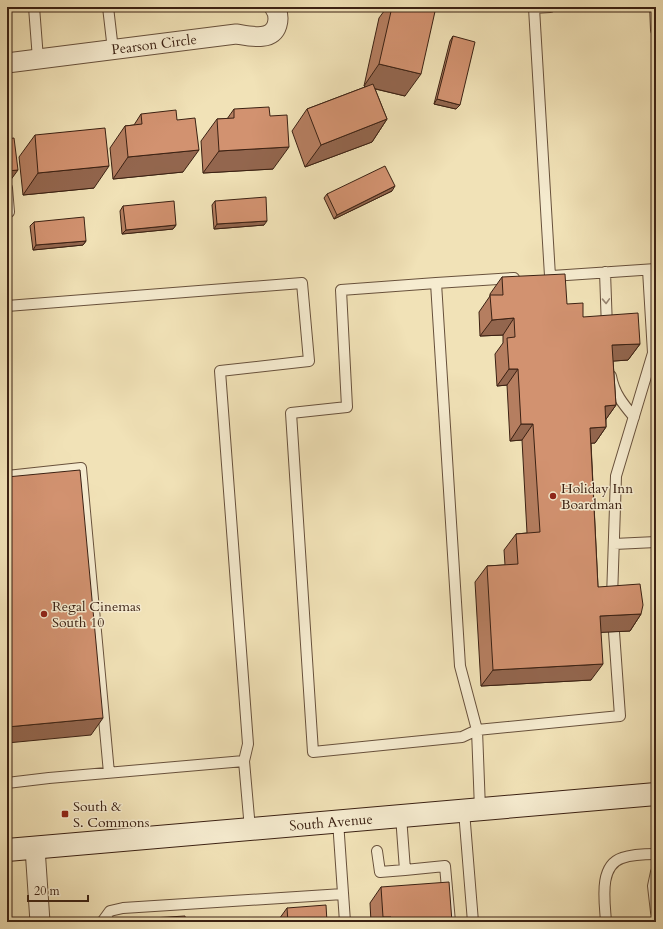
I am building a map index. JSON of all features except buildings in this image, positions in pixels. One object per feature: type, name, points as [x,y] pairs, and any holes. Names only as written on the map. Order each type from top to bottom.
[{"type":"main road","name":"South Avenue","points":[[7,850],[656,794]]},
{"type":"street","name":"Pearson Circle","points":[[7,63],[236,34],[261,37],[268,35],[276,28],[279,19],[274,7]]},
{"type":"street","points":[[35,848],[40,922]]},
{"type":"lane","points":[[34,7],[38,59]]},
{"type":"lane","points":[[108,7],[113,50]]},
{"type":"lane","points":[[550,7],[534,8],[550,276]]},
{"type":"lane","points":[[655,7],[656,30]]},
{"type":"lane","points":[[7,188],[9,212],[7,212]]},
{"type":"lane","points":[[537,276],[652,270],[653,353],[616,476],[612,602]]},
{"type":"lane","points":[[605,272],[607,330]]},
{"type":"lane","points":[[524,277],[341,290],[347,407],[290,413],[313,752],[462,737],[477,730],[620,716],[614,632]]},
{"type":"lane","points":[[7,306],[302,283],[309,361],[220,371],[248,744],[244,761],[250,830]]},
{"type":"lane","points":[[436,283],[460,666],[477,730],[472,810],[473,922]]},
{"type":"lane","points":[[609,364],[612,384],[620,400],[634,417]]},
{"type":"lane","points":[[7,476],[81,468],[109,773]]},
{"type":"lane","points":[[614,544],[656,542]]},
{"type":"lane","points":[[7,783],[244,761]]},
{"type":"lane","points":[[400,816],[405,870]]},
{"type":"lane","points":[[338,821],[345,922]]},
{"type":"lane","points":[[378,851],[380,872],[445,866],[450,922]]},
{"type":"lane","points":[[606,922],[604,886],[606,876],[611,867],[621,858],[641,854],[656,854]]},
{"type":"lane","points":[[656,872],[653,886],[656,912]]},
{"type":"lane","points":[[102,922],[110,910],[123,908],[343,894]]},
{"type":"place","name":"Holiday Inn Boardman","points":[[553,496]]},
{"type":"place","name":"Regal Cinemas South 10","points":[[44,614]]},
{"type":"place","name":"South & S. Commons","points":[[65,814]]}]
